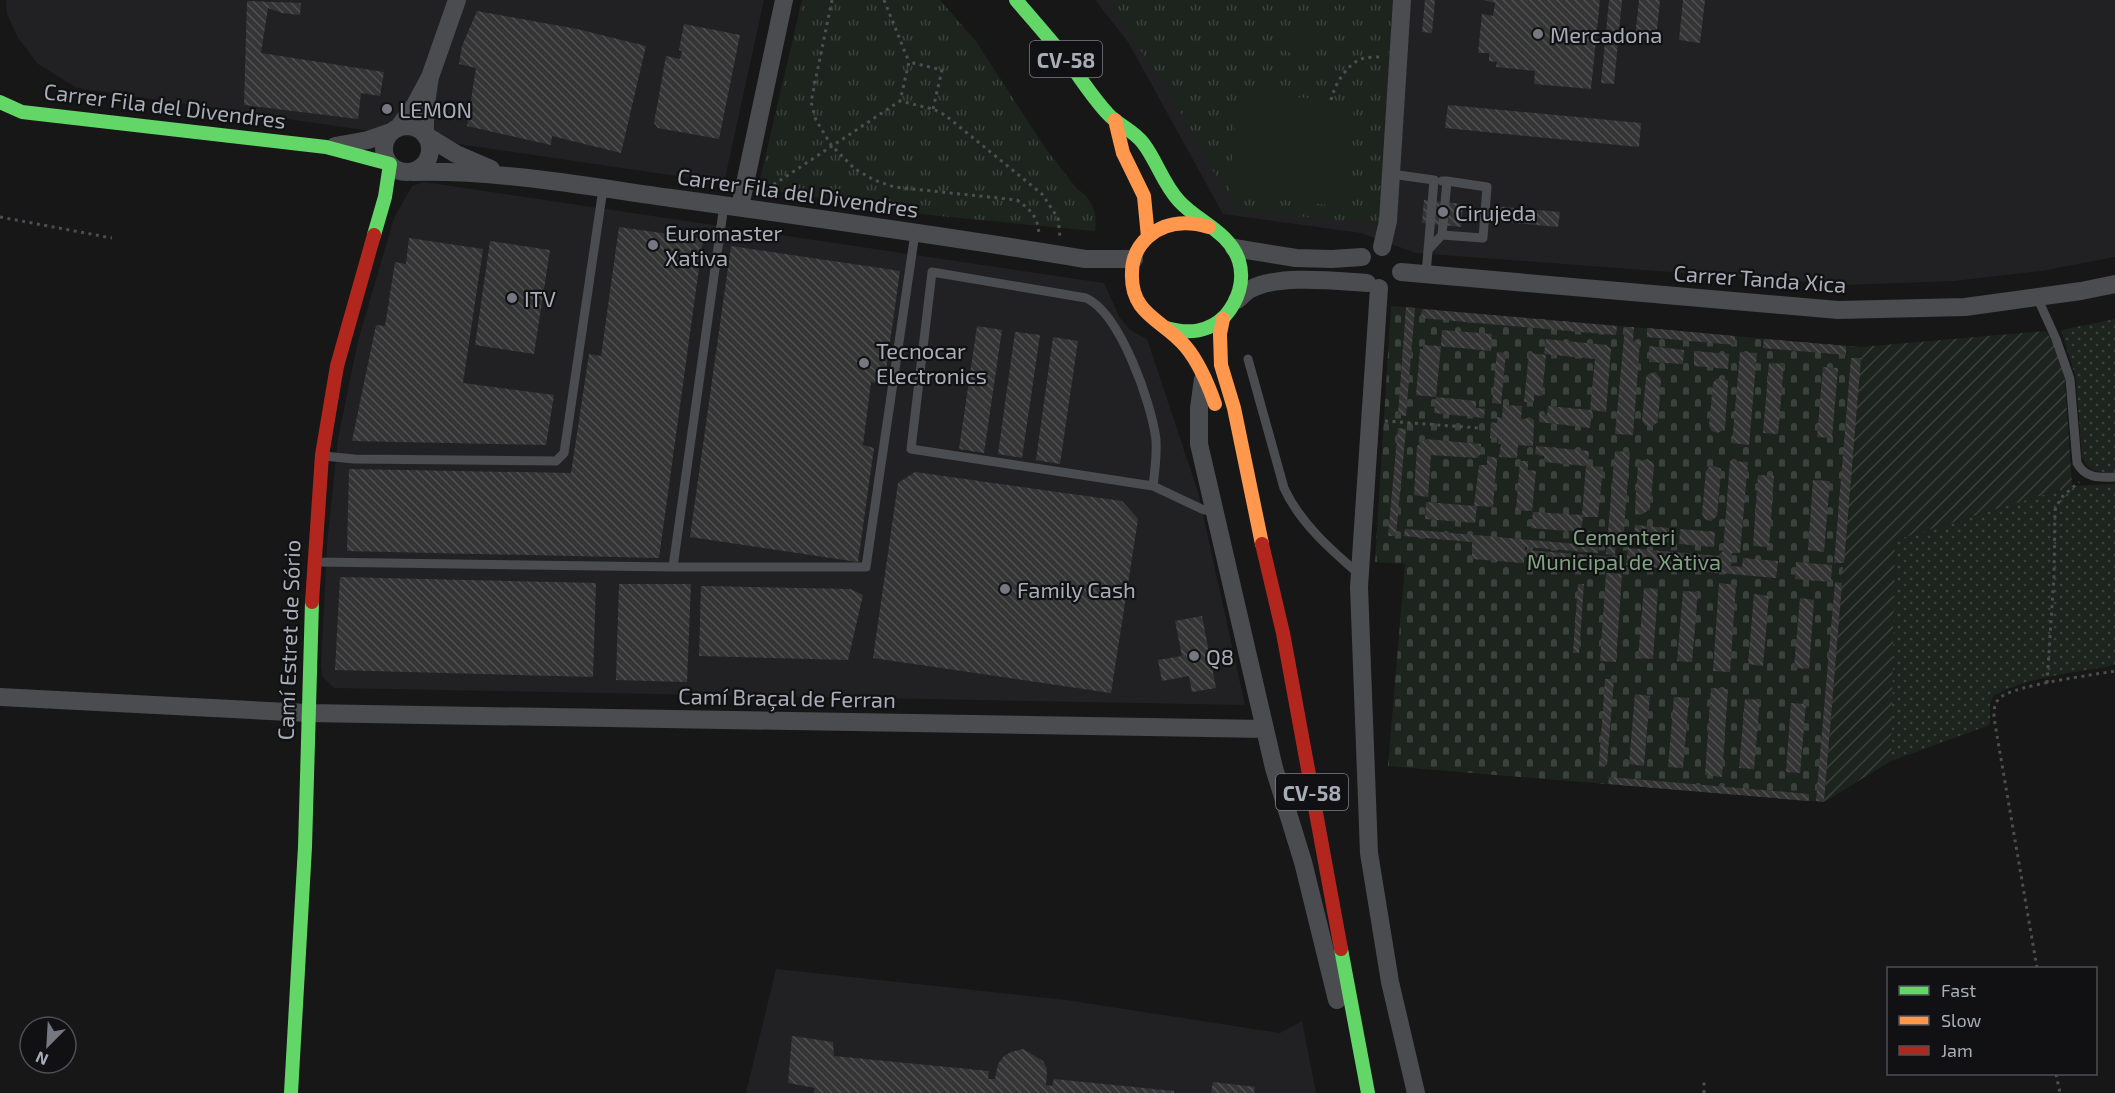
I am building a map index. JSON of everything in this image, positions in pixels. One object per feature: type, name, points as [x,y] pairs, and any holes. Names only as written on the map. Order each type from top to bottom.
[{"type":"main road","name":"CV-58","points":[[1016,0],[1114,120],[1138,137],[1179,200],[1209,227],[1223,236],[1233,248]]},
{"type":"main road","name":"Carrer Fila del Divendres","points":[[0,102],[22,112],[326,147],[367,157],[403,170]]},
{"type":"main road","name":"CV-58","points":[[1114,120],[1123,153],[1144,196],[1148,237]]},
{"type":"main road","name":"Camí Estret de Sório","points":[[291,1093],[304,848],[314,561],[322,455],[337,366],[385,197]]},
{"type":"main road","points":[[1133,268],[1140,247],[1148,237],[1171,224],[1197,223],[1209,227]]},
{"type":"main road","points":[[1166,328],[1181,332],[1196,332],[1223,319],[1237,300],[1242,283],[1241,265],[1233,248]]},
{"type":"main road","name":"CV-58","points":[[1133,268],[1133,293],[1141,308],[1152,320],[1185,344],[1204,371],[1250,492]]},
{"type":"main road","name":"CV-58","points":[[1223,319],[1220,334],[1221,365],[1234,408],[1250,492],[1282,633],[1368,1093]]},
{"type":"street","points":[[394,130],[412,127],[425,135],[429,141],[429,157],[420,168],[403,170],[384,152],[384,145],[394,130],[415,105],[429,77],[457,0]]},
{"type":"street","points":[[732,206],[784,0]]},
{"type":"street","points":[[1382,247],[1388,220],[1402,0]]},
{"type":"street","points":[[425,135],[424,110],[429,77]]},
{"type":"street","name":"Carrer Fila del Divendres","points":[[326,147],[368,140],[394,130]]},
{"type":"street","name":"Carrer Fila del Divendres","points":[[425,135],[456,154],[504,175]]},
{"type":"street","name":"Carrer Fila del Divendres","points":[[403,170],[504,175],[915,233],[1133,268]]},
{"type":"street","name":"Camí Estret de Sório","points":[[385,197],[403,170]]},
{"type":"street","points":[[1233,248],[1296,258],[1332,259],[1362,257],[1371,249],[1382,247],[1395,253],[1399,258],[1401,272],[1395,282],[1390,285],[1373,286],[1302,280],[1272,282],[1251,289],[1237,300]]},
{"type":"street","points":[[1362,257],[1360,271],[1373,286],[1371,420],[1360,581],[1369,854],[1390,982],[1416,1093]]},
{"type":"street","name":"Carrer Tanda Xica","points":[[1401,272],[1838,310],[1965,307],[2115,284]]},
{"type":"street","points":[[1204,371],[1199,408],[1199,444],[1265,729],[1292,831],[1306,873],[1334,984],[1354,1093]]},
{"type":"street","name":"Camí Braçal de Ferran","points":[[0,697],[308,713],[1265,729]]},
{"type":"lane","points":[[1391,174],[1487,187],[1483,238],[1442,235]]},
{"type":"lane","points":[[1426,274],[1434,180]]},
{"type":"lane","points":[[1428,250],[1442,235],[1446,181]]},
{"type":"lane","points":[[322,455],[354,459],[556,461],[564,453],[603,189]]},
{"type":"lane","points":[[673,567],[732,206]]},
{"type":"lane","points":[[314,561],[673,567],[866,567],[915,233]]},
{"type":"lane","points":[[1153,486],[1157,456],[1156,438],[1146,402],[1123,340],[1095,302],[1086,298],[932,272],[911,449],[1153,486],[1197,508],[1216,510]]},
{"type":"lane","points":[[2037,297],[2056,339],[2070,379],[2077,463],[2085,474],[2101,478],[2115,477]]},
{"type":"lane","points":[[1248,360],[1284,488],[1293,507],[1360,581]]},
{"type":"path","points":[[832,0],[811,102],[816,120],[831,145],[855,169],[874,180],[894,187],[1017,200],[1030,209],[1038,221],[1038,252]]},
{"type":"path","points":[[732,206],[900,101],[909,62],[884,0]]},
{"type":"path","points":[[1331,100],[1333,90],[1345,72],[1361,59],[1398,58]]},
{"type":"path","points":[[909,62],[942,70],[933,109]]},
{"type":"path","points":[[900,101],[933,109],[945,115],[1042,194],[1058,218],[1063,256]]},
{"type":"path","points":[[0,217],[112,238]]},
{"type":"path","points":[[1371,420],[1479,428]]},
{"type":"path","points":[[2047,683],[2054,576],[2055,510],[2057,503],[2076,486],[2085,474]]},
{"type":"path","points":[[2037,967],[1994,711],[1995,705],[2002,696],[2047,683],[2115,670]]},
{"type":"path","points":[[2056,1075],[2060,1093]]},
{"type":"path","points":[[1704,1082],[1704,1093]]},
{"type":"shaded area","points":[[6,0],[764,0],[724,183],[77,88],[38,64],[18,38],[7,14]]},
{"type":"shaded area","points":[[1095,0],[2115,0],[2115,257],[2041,271],[1954,281],[1844,285],[1416,253],[1361,233],[1223,214],[1128,42]]},
{"type":"shaded area","points":[[424,182],[1104,283],[1120,318],[1130,330],[1147,339],[1198,492],[1245,705],[334,688],[323,677],[321,668],[327,545],[338,438],[358,341],[394,218],[412,186]]},
{"type":"shaded area","points":[[776,969],[1066,1000],[1280,1033],[1302,1021],[1316,1093],[746,1093]]},
{"type":"green space","points":[[802,0],[940,0],[975,40],[1046,149],[1077,189],[1087,197],[1095,213],[1095,231],[929,215],[758,188]]},
{"type":"green space","points":[[1107,0],[1392,0],[1380,224],[1235,210],[1173,99]]},
{"type":"green space","points":[[1293,32],[1308,34],[1316,40],[1319,43],[1316,52],[1305,55],[1290,53],[1277,43],[1283,35]]},
{"type":"green space","points":[[1238,91],[1354,103],[1348,207],[1229,194]]},
{"type":"green space","name":"Cementeri Municipal de Xàtiva","points":[[1391,306],[1861,347],[1824,802],[1388,766],[1405,564],[1375,562]]},
{"type":"green space","points":[[2115,319],[2115,472],[2104,472],[2091,469],[2082,457],[2076,378],[2061,330]]},
{"type":"green space","points":[[2046,331],[2060,356],[2065,381],[2072,486],[1895,540],[1891,761],[1824,802],[1861,347]]},
{"type":"green space","points":[[2115,484],[2115,665],[2052,676],[2007,689],[1993,696],[1990,706],[1990,725],[1891,761],[1895,540],[2072,486]]},
{"type":"building","points":[[1425,0],[1435,0],[1432,33],[1422,32]]},
{"type":"building","name":"Mercadona","points":[[1484,0],[1600,0],[1591,89],[1534,84],[1535,71],[1496,67],[1497,62],[1489,61],[1489,53],[1478,53],[1482,14],[1493,16],[1495,3]]},
{"type":"building","points":[[1609,0],[1622,0],[1614,84],[1601,83]]},
{"type":"building","points":[[1639,0],[1660,0],[1656,40],[1635,37]]},
{"type":"building","points":[[1683,0],[1705,0],[1700,43],[1679,40]]},
{"type":"building","points":[[247,1],[301,3],[300,15],[282,13],[268,8],[261,53],[384,72],[380,96],[361,93],[358,119],[244,105]]},
{"type":"building","points":[[477,11],[577,29],[646,46],[621,153],[552,136],[551,145],[467,126],[476,68],[459,64],[462,46]]},
{"type":"building","points":[[684,24],[740,35],[719,139],[658,128],[654,123],[666,56],[680,59],[682,51],[679,50]]},
{"type":"building","points":[[1448,105],[1641,123],[1639,147],[1445,128]]},
{"type":"building","points":[[1424,200],[1463,204],[1461,227],[1422,223]]},
{"type":"building","points":[[1494,206],[1560,212],[1558,227],[1493,221]]},
{"type":"building","points":[[619,227],[703,239],[659,558],[347,551],[349,469],[571,473],[589,354],[601,356]]},
{"type":"building","points":[[409,238],[483,249],[463,383],[554,395],[546,445],[352,441],[376,325],[385,326],[395,262],[406,264]]},
{"type":"building","name":"ITV","points":[[490,241],[550,250],[534,354],[475,345]]},
{"type":"building","points":[[731,246],[900,271],[884,384],[871,382],[863,445],[874,448],[858,562],[690,537]]},
{"type":"building","points":[[1406,307],[1415,308],[1406,416],[1398,415]]},
{"type":"building","points":[[1422,309],[1617,326],[1616,335],[1421,318]]},
{"type":"building","points":[[977,326],[1002,330],[984,453],[959,449]]},
{"type":"building","points":[[1625,327],[1634,327],[1633,341],[1640,342],[1633,435],[1615,434]]},
{"type":"building","points":[[1647,328],[1735,336],[1735,345],[1647,337]]},
{"type":"building","points":[[1442,330],[1492,334],[1491,351],[1441,346]]},
{"type":"building","points":[[1015,332],[1040,335],[1022,458],[998,454]]},
{"type":"building","points":[[1053,337],[1078,341],[1060,464],[1036,460]]},
{"type":"building","points":[[1546,339],[1606,345],[1611,349],[1606,412],[1592,410],[1590,428],[1539,422],[1539,414],[1547,415],[1548,406],[1590,410],[1595,359],[1544,354]]},
{"type":"building","points":[[1764,339],[1846,346],[1846,355],[1763,348]]},
{"type":"building","points":[[1423,345],[1441,346],[1436,397],[1416,395],[1420,349],[1423,349]]},
{"type":"building","points":[[1649,346],[1684,350],[1683,364],[1649,362]]},
{"type":"building","points":[[1694,351],[1729,354],[1728,369],[1694,366]]},
{"type":"building","points":[[1497,352],[1506,353],[1501,404],[1492,403]]},
{"type":"building","points":[[1740,352],[1757,353],[1749,445],[1732,443]]},
{"type":"building","points":[[1529,353],[1546,355],[1542,396],[1534,395],[1534,402],[1524,402]]},
{"type":"building","points":[[1851,358],[1861,358],[1844,563],[1834,563]]},
{"type":"building","points":[[1769,363],[1784,364],[1778,434],[1763,433]]},
{"type":"building","points":[[1823,367],[1838,368],[1832,438],[1817,437]]},
{"type":"building","points":[[1655,372],[1661,379],[1658,422],[1651,427],[1642,421],[1646,377]]},
{"type":"building","points":[[1722,378],[1728,381],[1725,428],[1718,433],[1712,431],[1709,426],[1713,383],[1716,379]]},
{"type":"building","points":[[1436,397],[1476,401],[1476,408],[1485,409],[1484,418],[1434,413]]},
{"type":"building","points":[[1503,405],[1522,406],[1521,419],[1529,417],[1534,420],[1533,446],[1518,445],[1517,458],[1499,457],[1501,444],[1498,444],[1498,438],[1490,438],[1491,422],[1497,423],[1497,417],[1502,418]]},
{"type":"building","points":[[1398,428],[1406,429],[1396,536],[1388,536]]},
{"type":"building","points":[[1425,439],[1481,444],[1480,455],[1477,458],[1431,455],[1428,497],[1414,495],[1417,446]]},
{"type":"building","points":[[1536,446],[1589,451],[1588,466],[1603,467],[1598,517],[1583,517],[1581,532],[1531,528],[1533,512],[1582,515],[1586,466],[1544,462],[1544,456],[1535,454]]},
{"type":"building","points":[[1615,451],[1630,452],[1623,542],[1616,542],[1615,555],[1606,554]]},
{"type":"building","points":[[1487,456],[1497,458],[1493,507],[1477,506],[1475,523],[1425,519],[1426,502],[1474,506],[1479,465],[1487,465]]},
{"type":"building","points":[[1647,459],[1654,466],[1650,509],[1643,514],[1637,513],[1635,508],[1638,464]]},
{"type":"building","points":[[1520,461],[1528,461],[1528,470],[1536,471],[1532,511],[1516,510]]},
{"type":"building","points":[[1730,461],[1748,462],[1740,553],[1732,553],[1731,566],[1742,567],[1743,558],[1778,561],[1776,578],[1626,565],[1628,548],[1718,556],[1723,551]]},
{"type":"building","points":[[1715,466],[1721,469],[1721,472],[1717,516],[1711,521],[1705,519],[1702,514],[1706,471],[1709,467]]},
{"type":"building","name":"Family Cash","points":[[915,472],[1122,501],[1138,519],[1111,693],[873,658],[898,483]]},
{"type":"building","points":[[1758,475],[1774,476],[1769,547],[1753,546]]},
{"type":"building","points":[[1813,480],[1830,481],[1824,552],[1808,550]]},
{"type":"building","points":[[1635,525],[1669,528],[1668,542],[1634,540]]},
{"type":"building","points":[[1405,529],[1599,546],[1598,553],[1525,547],[1525,550],[1615,557],[1615,565],[1524,557],[1524,563],[1472,559],[1472,542],[1404,536]]},
{"type":"building","points":[[1680,529],[1715,532],[1714,547],[1679,544]]},
{"type":"building","points":[[1796,562],[1832,565],[1831,582],[1795,579]]},
{"type":"building","points":[[1606,573],[1622,574],[1616,662],[1600,661]]},
{"type":"building","points":[[340,577],[596,583],[593,677],[335,670]]},
{"type":"building","points":[[1835,582],[1842,583],[1824,802],[1816,801]]},
{"type":"building","points":[[1719,583],[1736,585],[1730,672],[1713,671]]},
{"type":"building","points":[[619,584],[691,584],[687,682],[616,680]]},
{"type":"building","points":[[1578,584],[1584,584],[1579,653],[1573,653]]},
{"type":"building","points":[[701,586],[850,589],[863,595],[848,660],[699,656]]},
{"type":"building","points":[[1644,588],[1658,589],[1653,659],[1638,658]]},
{"type":"building","points":[[1683,591],[1698,592],[1692,662],[1677,661]]},
{"type":"building","points":[[1754,594],[1769,596],[1763,666],[1748,664]]},
{"type":"building","points":[[1800,598],[1814,600],[1809,669],[1794,668]]},
{"type":"building","points":[[1202,616],[1216,688],[1192,692],[1189,676],[1162,681],[1158,660],[1182,656],[1175,621]]},
{"type":"building","points":[[1605,679],[1614,679],[1607,765],[1599,764]]},
{"type":"building","points":[[1711,688],[1728,689],[1722,777],[1705,775]]},
{"type":"building","points":[[1635,694],[1650,696],[1644,766],[1629,764]]},
{"type":"building","points":[[1674,697],[1689,698],[1683,768],[1668,767]]},
{"type":"building","points":[[1745,699],[1760,700],[1754,769],[1739,768]]},
{"type":"building","points":[[1791,703],[1806,704],[1800,773],[1786,772]]},
{"type":"building","points":[[1609,777],[1809,794],[1808,801],[1608,784]]},
{"type":"building","points":[[792,1036],[833,1042],[834,1056],[989,1071],[988,1079],[995,1079],[998,1064],[1004,1056],[1023,1049],[1043,1061],[1047,1069],[1046,1085],[1052,1086],[1054,1079],[1174,1091],[1174,1093],[814,1093],[815,1088],[788,1083]]},
{"type":"building","points":[[1213,1082],[1255,1087],[1254,1093],[1211,1093]]},
{"type":"traffic: fast","points":[[1016,0],[1066,59],[1102,107],[1143,143],[1179,201],[1221,235],[1235,251],[1241,268],[1241,283],[1234,304],[1225,316],[1212,326],[1197,331],[1166,328]]},
{"type":"traffic: fast","points":[[0,102],[22,112],[326,147],[390,164],[385,197],[374,235]]},
{"type":"traffic: fast","points":[[291,1093],[305,847],[312,602]]},
{"type":"traffic: fast","points":[[1341,949],[1368,1093]]},
{"type":"traffic: slow","points":[[1115,120],[1123,153],[1144,196],[1148,237]]},
{"type":"traffic: slow","points":[[1209,227],[1185,223],[1170,225],[1155,232],[1144,241],[1139,249],[1134,258],[1132,273],[1136,298],[1142,308],[1186,347],[1203,374],[1215,404]]},
{"type":"traffic: slow","points":[[1223,319],[1220,334],[1221,365],[1234,408],[1262,544]]},
{"type":"traffic: jam","points":[[312,602],[322,455],[337,366],[374,235]]},
{"type":"traffic: jam","points":[[1262,544],[1283,633],[1341,949]]},
{"type":"place","name":"Mercadona","points":[[1538,34]]},
{"type":"place","name":"LEMON","points":[[387,109]]},
{"type":"place","name":"Cirujeda","points":[[1443,212]]},
{"type":"place","name":"Euromaster Xativa","points":[[653,245]]},
{"type":"place","name":"ITV","points":[[512,298]]},
{"type":"place","name":"Tecnocar Electronics","points":[[864,363]]},
{"type":"place","name":"Family Cash","points":[[1005,589]]},
{"type":"place","name":"Q8","points":[[1194,656]]}]
